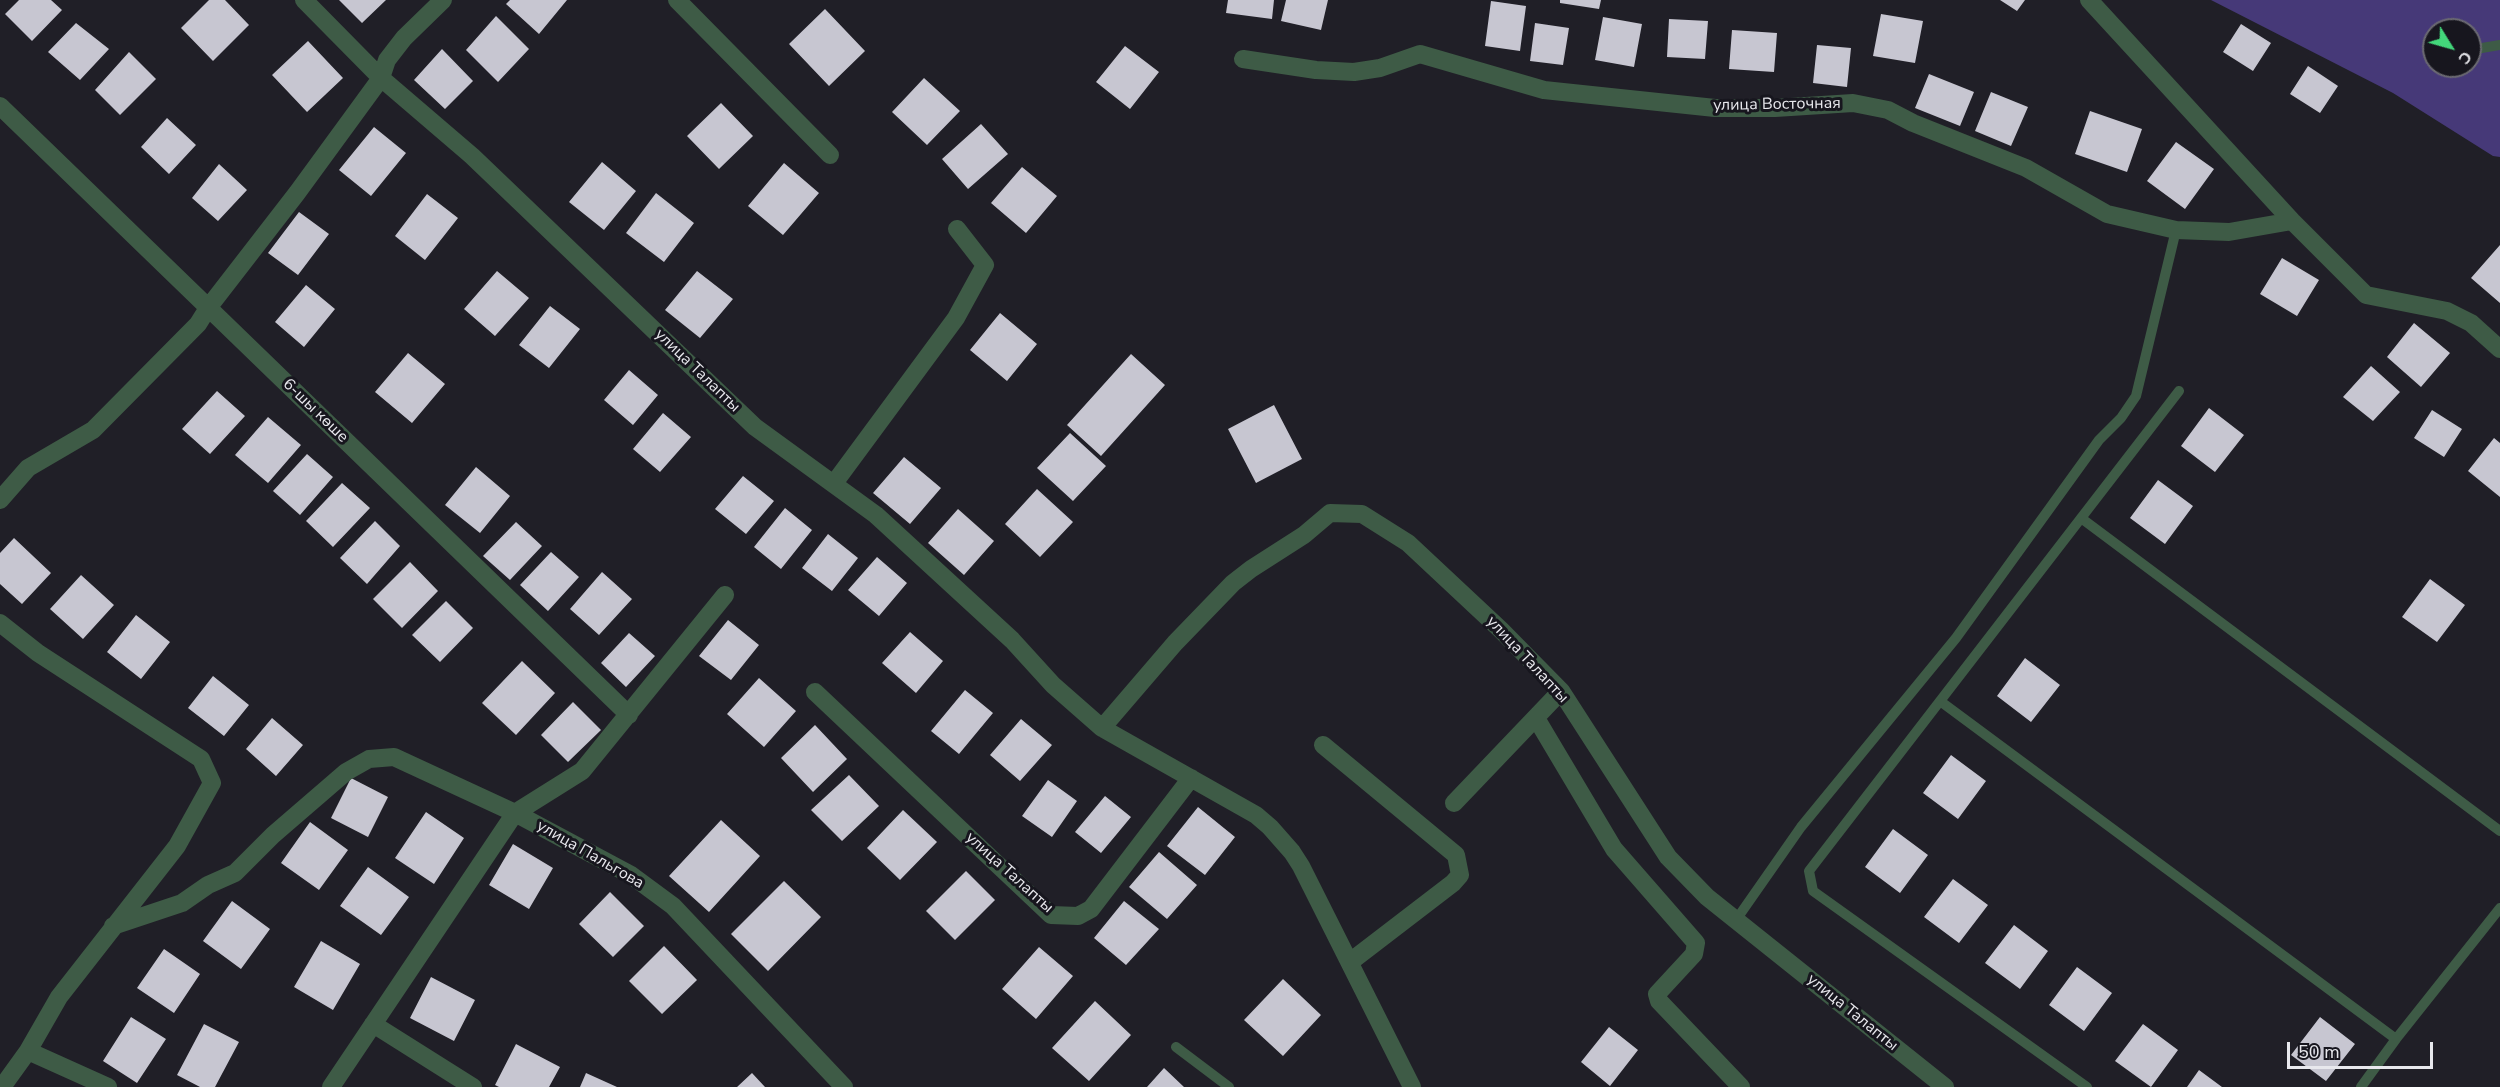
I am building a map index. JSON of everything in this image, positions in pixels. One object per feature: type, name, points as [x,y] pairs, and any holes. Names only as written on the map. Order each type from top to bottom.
[{"type":"street","name":"улица Талапты","points":[[304,0],[381,78],[472,156],[755,427],[793,456],[835,482],[876,515],[1012,639],[1053,685],[1102,728],[1256,815],[1270,827],[1292,852],[1412,1087]]},
{"type":"street","points":[[0,500],[28,468],[93,430],[178,347],[297,193],[381,78],[387,60],[404,38],[443,0]]},
{"type":"street","points":[[677,0],[830,155]]},
{"type":"street","points":[[2089,0],[2292,221],[2366,295],[2446,311],[2471,323],[2500,350]]},
{"type":"street","name":"улица Восточная","points":[[1243,59],[1316,70],[1354,72],[1380,68],[1420,54],[1544,90],[1715,108],[1775,108],[1853,103],[1888,110],[1913,123],[2026,168],[2107,214],[2176,230],[2229,232],[2292,221]]},
{"type":"street","name":"6-шы көше","points":[[0,106],[629,715]]},
{"type":"street","points":[[835,482],[956,318],[985,265],[957,229]]},
{"type":"street","name":"улица Талапты","points":[[1102,728],[1175,643],[1233,583],[1304,535],[1330,513],[1362,514],[1408,543],[1501,630],[1561,692],[1668,857],[1707,897],[1945,1087]]},
{"type":"street","name":"улица Пальгова","points":[[725,595],[582,771],[515,813],[631,875],[674,906],[844,1087]]},
{"type":"street","points":[[0,623],[38,653],[201,759],[212,783],[177,846],[59,997],[28,1051],[2,1087]]},
{"type":"street","name":"улица Талапты","points":[[814,692],[1051,915],[1078,916],[1091,909],[1191,778]]},
{"type":"street","points":[[1454,803],[1561,692]]},
{"type":"street","points":[[1536,718],[1614,849],[1696,943],[1694,954],[1657,994],[1659,1001],[1741,1087]]},
{"type":"street","points":[[1323,745],[1456,855],[1460,875],[1454,883],[1350,962]]},
{"type":"street","points":[[113,926],[182,903],[208,885],[235,873],[273,835],[346,772],[369,759],[394,757],[515,813],[331,1087]]},
{"type":"street","points":[[373,1024],[473,1087]]},
{"type":"street","points":[[28,1051],[108,1087]]},
{"type":"lane","points":[[2482,48],[2500,45]]},
{"type":"lane","points":[[1736,920],[1802,827],[1956,638],[2099,440],[2121,418],[2136,396],[2176,230]]},
{"type":"lane","points":[[2087,1087],[1813,891],[1809,871],[2179,391]]},
{"type":"lane","points":[[2081,518],[2500,831]]},
{"type":"lane","points":[[1940,701],[2396,1040]]},
{"type":"lane","points":[[2361,1087],[2500,908]]},
{"type":"lane","points":[[1176,1047],[1229,1087]]},
{"type":"shaded area","points":[[2211,0],[2500,0],[2500,157],[2493,156],[2393,93]]},
{"type":"building","points":[[19,0],[51,0],[62,10],[32,41],[5,14]]},
{"type":"building","points":[[209,0],[225,0],[249,25],[213,61],[181,28]]},
{"type":"building","points":[[339,0],[386,0],[362,23]]},
{"type":"building","points":[[510,0],[567,0],[539,34],[506,4]]},
{"type":"building","points":[[1228,0],[1274,0],[1272,19],[1226,13]]},
{"type":"building","points":[[1286,0],[1328,0],[1321,30],[1281,21]]},
{"type":"building","points":[[1560,0],[1601,0],[1599,9],[1560,3]]},
{"type":"building","points":[[2000,0],[2025,0],[2017,11]]},
{"type":"building","points":[[1491,1],[1526,6],[1520,51],[1485,46]]},
{"type":"building","points":[[825,9],[865,51],[829,86],[789,44]]},
{"type":"building","points":[[1881,14],[1923,21],[1915,63],[1873,56]]},
{"type":"building","points":[[496,16],[529,49],[498,82],[466,50]]},
{"type":"building","points":[[1603,17],[1642,24],[1634,67],[1595,60]]},
{"type":"building","points":[[1669,19],[1708,21],[1705,59],[1667,57]]},
{"type":"building","points":[[76,23],[109,49],[80,80],[48,52]]},
{"type":"building","points":[[1535,23],[1569,28],[1563,65],[1530,61]]},
{"type":"building","points":[[2241,24],[2271,43],[2253,71],[2223,52]]},
{"type":"building","points":[[1732,30],[1777,33],[1774,72],[1729,69]]},
{"type":"building","points":[[308,41],[343,78],[307,112],[272,75]]},
{"type":"building","points":[[1817,45],[1851,48],[1847,87],[1813,83]]},
{"type":"building","points":[[1125,46],[1159,72],[1130,109],[1096,82]]},
{"type":"building","points":[[442,49],[473,81],[445,109],[414,80]]},
{"type":"building","points":[[129,52],[156,79],[120,115],[95,90]]},
{"type":"building","points":[[2308,66],[2338,86],[2320,113],[2290,94]]},
{"type":"building","points":[[1929,74],[1974,92],[1960,126],[1915,108]]},
{"type":"building","points":[[924,78],[960,111],[927,145],[892,112]]},
{"type":"building","points":[[1991,92],[2028,107],[2011,146],[1975,131]]},
{"type":"building","points":[[721,103],[753,136],[719,169],[687,136]]},
{"type":"building","points":[[2090,111],[2142,129],[2127,172],[2075,154]]},
{"type":"building","points":[[167,118],[196,145],[169,174],[141,147]]},
{"type":"building","points":[[981,124],[1008,154],[968,189],[942,159]]},
{"type":"building","points":[[374,127],[406,153],[371,196],[339,170]]},
{"type":"building","points":[[2176,142],[2214,169],[2185,209],[2147,181]]},
{"type":"building","points":[[602,162],[636,191],[604,230],[569,202]]},
{"type":"building","points":[[784,163],[819,193],[783,235],[748,206]]},
{"type":"building","points":[[219,164],[247,190],[218,221],[192,198]]},
{"type":"building","points":[[1022,167],[1057,196],[1026,233],[991,203]]},
{"type":"building","points":[[656,193],[694,223],[664,262],[626,233]]},
{"type":"building","points":[[427,194],[458,218],[425,260],[395,236]]},
{"type":"building","points":[[299,212],[329,234],[298,275],[268,253]]},
{"type":"building","points":[[2500,245],[2500,303],[2471,278]]},
{"type":"building","points":[[2282,258],[2319,280],[2297,316],[2260,294]]},
{"type":"building","points":[[497,271],[529,298],[495,336],[464,309]]},
{"type":"building","points":[[697,271],[733,299],[700,338],[665,310]]},
{"type":"building","points":[[306,285],[335,309],[304,347],[275,322]]},
{"type":"building","points":[[550,306],[580,329],[549,368],[519,345]]},
{"type":"building","points":[[1000,313],[1037,344],[1007,381],[970,350]]},
{"type":"building","points":[[2414,323],[2450,353],[2421,387],[2387,357]]},
{"type":"building","points":[[408,353],[445,384],[412,423],[375,392]]},
{"type":"building","points":[[1131,354],[1165,385],[1101,456],[1067,425]]},
{"type":"building","points":[[2371,366],[2400,392],[2373,421],[2343,397]]},
{"type":"building","points":[[629,370],[658,395],[633,425],[604,400]]},
{"type":"building","points":[[217,391],[245,416],[210,454],[182,429]]},
{"type":"building","points":[[1274,405],[1302,459],[1256,483],[1228,429]]},
{"type":"building","points":[[2209,408],[2244,435],[2215,472],[2181,446]]},
{"type":"building","points":[[2432,410],[2462,429],[2444,457],[2414,438]]},
{"type":"building","points":[[663,413],[691,437],[660,472],[633,449]]},
{"type":"building","points":[[268,417],[301,445],[268,483],[235,455]]},
{"type":"building","points":[[1070,433],[1106,466],[1073,501],[1037,468]]},
{"type":"building","points":[[2494,438],[2500,443],[2500,497],[2468,471]]},
{"type":"building","points":[[307,454],[333,477],[300,515],[273,491]]},
{"type":"building","points":[[904,457],[941,488],[910,524],[873,493]]},
{"type":"building","points":[[476,467],[510,496],[480,533],[445,505]]},
{"type":"building","points":[[743,476],[774,501],[746,534],[715,509]]},
{"type":"building","points":[[2158,480],[2193,506],[2165,544],[2130,518]]},
{"type":"building","points":[[342,483],[370,508],[333,547],[306,521]]},
{"type":"building","points":[[1037,489],[1073,522],[1040,557],[1005,524]]},
{"type":"building","points":[[785,508],[812,530],[781,569],[754,547]]},
{"type":"building","points":[[958,509],[994,541],[964,575],[928,543]]},
{"type":"building","points":[[375,521],[400,546],[367,584],[340,558]]},
{"type":"building","points":[[516,522],[542,546],[510,580],[483,556]]},
{"type":"building","points":[[828,534],[858,558],[832,591],[802,568]]},
{"type":"building","points":[[14,538],[51,573],[22,604],[0,584],[0,553]]},
{"type":"building","points":[[551,552],[579,577],[548,611],[520,585]]},
{"type":"building","points":[[877,557],[907,583],[879,616],[848,590]]},
{"type":"building","points":[[410,562],[438,591],[402,628],[373,599]]},
{"type":"building","points":[[602,572],[632,599],[599,635],[570,609]]},
{"type":"building","points":[[81,575],[114,605],[83,639],[50,609]]},
{"type":"building","points":[[2430,579],[2465,605],[2437,642],[2402,617]]},
{"type":"building","points":[[446,601],[473,628],[440,662],[412,635]]},
{"type":"building","points":[[136,615],[170,642],[141,679],[107,652]]},
{"type":"building","points":[[728,620],[759,645],[731,680],[699,656]]},
{"type":"building","points":[[910,632],[943,661],[916,693],[882,663]]},
{"type":"building","points":[[629,633],[655,656],[626,687],[601,663]]},
{"type":"building","points":[[2025,658],[2060,685],[2031,722],[1997,696]]},
{"type":"building","points":[[522,661],[555,693],[516,735],[482,703]]},
{"type":"building","points":[[213,676],[249,705],[224,736],[188,708]]},
{"type":"building","points":[[759,678],[796,711],[764,747],[727,714]]},
{"type":"building","points":[[965,690],[993,713],[959,754],[931,731]]},
{"type":"building","points":[[573,702],[601,730],[568,762],[541,735]]},
{"type":"building","points":[[272,718],[303,745],[276,776],[246,749]]},
{"type":"building","points":[[1021,719],[1052,745],[1020,781],[990,755]]},
{"type":"building","points":[[815,725],[847,759],[813,792],[781,758]]},
{"type":"building","points":[[1951,755],[1986,781],[1958,819],[1923,793]]},
{"type":"building","points":[[849,775],[879,806],[842,841],[811,810]]},
{"type":"building","points":[[351,778],[388,797],[368,837],[331,818]]},
{"type":"building","points":[[1048,780],[1077,801],[1052,837],[1022,816]]},
{"type":"building","points":[[1105,796],[1131,817],[1101,853],[1075,832]]},
{"type":"building","points":[[1198,807],[1235,837],[1205,875],[1167,846]]},
{"type":"building","points":[[903,810],[937,842],[900,880],[867,848]]},
{"type":"building","points":[[426,812],[464,838],[434,884],[395,858]]},
{"type":"building","points":[[721,820],[760,856],[709,912],[669,876]]},
{"type":"building","points":[[310,822],[348,850],[319,890],[281,863]]},
{"type":"building","points":[[1893,829],[1928,855],[1900,893],[1865,867]]},
{"type":"building","points":[[513,844],[553,868],[529,909],[489,885]]},
{"type":"building","points":[[1159,852],[1197,885],[1167,919],[1129,887]]},
{"type":"building","points":[[368,867],[409,897],[381,935],[340,906]]},
{"type":"building","points":[[966,871],[995,900],[955,940],[926,911]]},
{"type":"building","points":[[1953,879],[1988,905],[1959,943],[1924,917]]},
{"type":"building","points":[[784,881],[821,917],[768,971],[731,934]]},
{"type":"building","points":[[610,892],[644,926],[613,957],[579,924]]},
{"type":"building","points":[[232,901],[270,929],[241,969],[203,941]]},
{"type":"building","points":[[1124,901],[1159,929],[1126,965],[1094,938]]},
{"type":"building","points":[[2014,925],[2048,951],[2020,989],[1985,963]]},
{"type":"building","points":[[321,941],[360,964],[333,1010],[294,987]]},
{"type":"building","points":[[664,946],[697,980],[662,1014],[629,981]]},
{"type":"building","points":[[1039,947],[1073,976],[1036,1019],[1002,989]]},
{"type":"building","points":[[164,949],[200,974],[174,1013],[137,988]]},
{"type":"building","points":[[2077,967],[2112,993],[2084,1031],[2049,1005]]},
{"type":"building","points":[[431,977],[475,1000],[454,1041],[410,1018]]},
{"type":"building","points":[[1283,979],[1321,1015],[1283,1056],[1244,1020]]},
{"type":"building","points":[[1095,1001],[1131,1035],[1089,1081],[1052,1048]]},
{"type":"building","points":[[131,1017],[166,1039],[137,1083],[103,1061]]},
{"type":"building","points":[[2320,1017],[2355,1044],[2326,1081],[2291,1055]]},
{"type":"building","points":[[204,1024],[239,1042],[215,1087],[200,1087],[177,1075]]},
{"type":"building","points":[[2143,1024],[2178,1050],[2151,1087],[2115,1061]]},
{"type":"building","points":[[1609,1027],[1638,1050],[1610,1086],[1581,1062]]},
{"type":"building","points":[[516,1044],[560,1067],[549,1087],[499,1087],[495,1085]]},
{"type":"building","points":[[1164,1068],[1184,1087],[1147,1087]]},
{"type":"building","points":[[2199,1070],[2222,1087],[2187,1087]]},
{"type":"building","points":[[586,1073],[617,1087],[580,1087]]},
{"type":"building","points":[[752,1073],[765,1087],[737,1087]]}]
